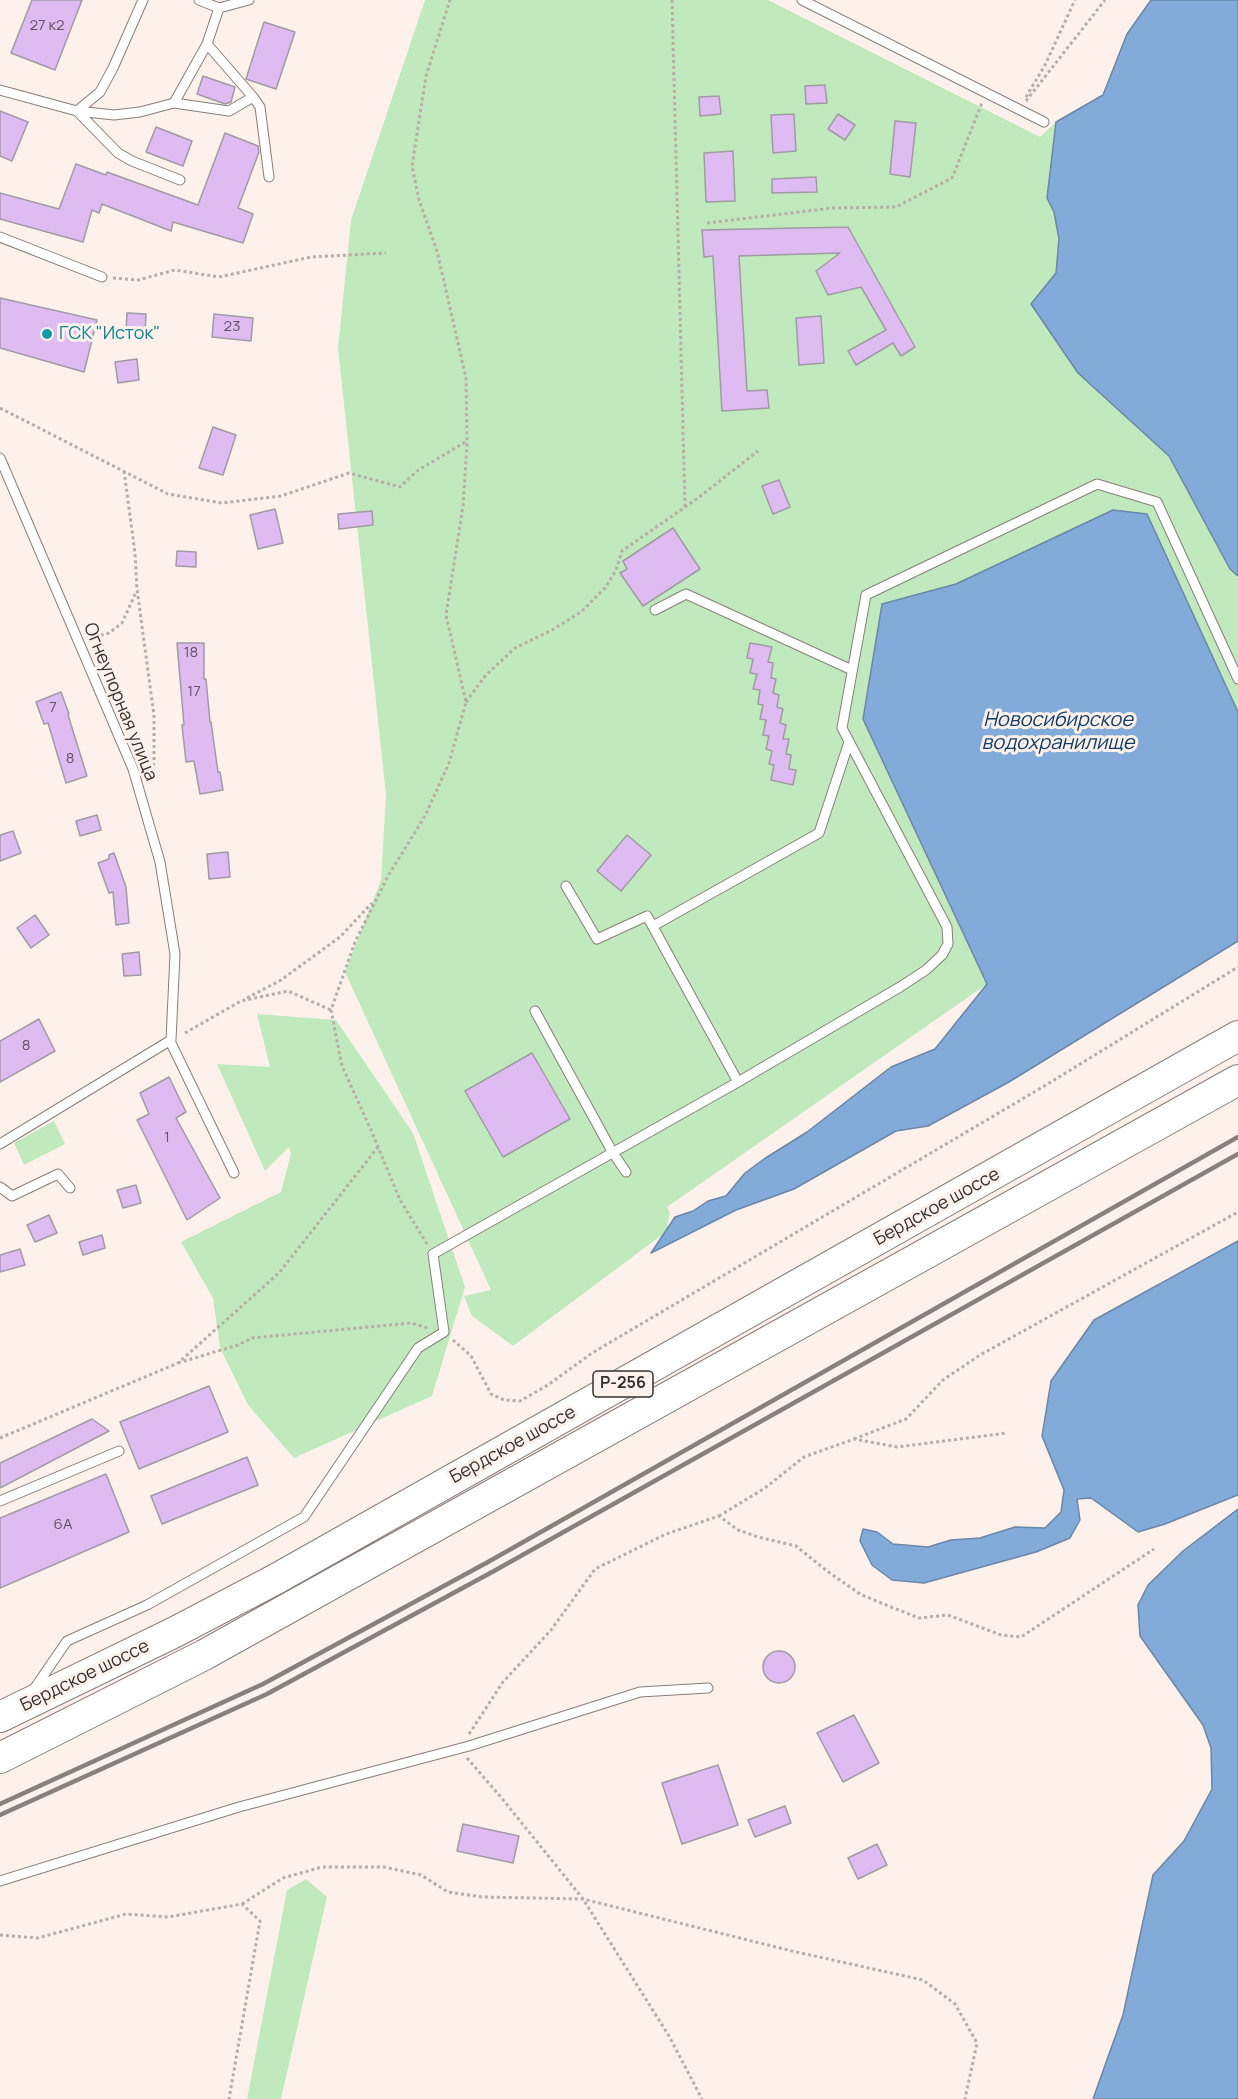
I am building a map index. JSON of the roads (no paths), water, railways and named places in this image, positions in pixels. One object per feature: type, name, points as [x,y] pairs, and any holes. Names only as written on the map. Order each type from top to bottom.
[{"type":"highway","name":"Бердское шоссе","points":[[12,1712],[175,1632],[276,1579],[1238,1036]]},
{"type":"highway","name":"Бердское шоссе","points":[[0,1758],[194,1661],[1238,1080]]},
{"type":"lane","points":[[77,111],[100,92],[114,69],[143,0]]},
{"type":"lane","points":[[199,0],[219,8],[249,0]]},
{"type":"lane","points":[[802,0],[1044,122]]},
{"type":"lane","points":[[174,103],[207,44],[219,8]]},
{"type":"lane","points":[[207,44],[260,107],[269,177]]},
{"type":"lane","points":[[0,90],[77,111],[114,115],[140,112],[174,103],[229,111],[253,97]]},
{"type":"lane","points":[[77,111],[118,153],[180,180]]},
{"type":"lane","points":[[0,237],[102,277]]},
{"type":"lane","name":"Огнеупорная улица","points":[[0,458],[133,769],[145,809],[160,862],[175,954],[171,1041]]},
{"type":"lane","points":[[12,1712],[67,1641],[147,1605],[304,1517],[418,1348],[444,1332],[433,1254],[738,1082],[917,976],[942,955],[948,944],[947,927],[842,728],[866,595],[1097,484],[1156,502],[1238,679]]},
{"type":"lane","points":[[655,610],[686,594],[852,670]]},
{"type":"lane","points":[[653,926],[819,834],[849,741]]},
{"type":"lane","points":[[566,886],[597,939],[648,916],[738,1082]]},
{"type":"lane","points":[[535,1011],[613,1153],[626,1172]]},
{"type":"lane","points":[[0,1144],[171,1041],[234,1173]]},
{"type":"lane","points":[[0,1187],[12,1196],[58,1174],[70,1188]]},
{"type":"lane","points":[[0,1501],[119,1451]]},
{"type":"lane","points":[[0,1881],[239,1807],[459,1749],[640,1692],[708,1688]]},
{"type":"water","points":[[1151,0],[1238,0],[1238,576],[1230,569],[1169,456],[1078,373],[1031,304],[1056,273],[1059,239],[1054,212],[1047,198],[1056,122],[1103,95],[1127,34]]},
{"type":"water","name":"Новосибирское водохранилище","points":[[1113,510],[1147,514],[1238,712],[1238,941],[1009,1082],[928,1126],[896,1131],[794,1189],[736,1210],[651,1253],[675,1217],[693,1211],[708,1201],[726,1196],[745,1173],[807,1132],[891,1067],[935,1049],[987,984],[863,719],[882,604],[956,584]]},
{"type":"water","points":[[1238,1241],[1238,1495],[1165,1524],[1138,1532],[1091,1498],[1077,1499],[1080,1520],[1070,1538],[1036,1552],[924,1583],[892,1580],[872,1565],[860,1541],[863,1529],[877,1532],[893,1544],[928,1547],[951,1540],[980,1538],[1015,1527],[1045,1528],[1061,1512],[1064,1490],[1042,1436],[1051,1381],[1094,1320]]},
{"type":"water","points":[[1238,1509],[1238,2099],[1093,2099],[1123,2015],[1153,1875],[1184,1841],[1212,1789],[1211,1748],[1203,1725],[1140,1636],[1138,1605],[1148,1585],[1183,1551]]},
{"type":"railway","points":[[0,1804],[263,1684],[488,1562],[1238,1137]]},
{"type":"railway","points":[[0,1815],[267,1694],[494,1571],[1238,1154]]},
{"type":"place","name":"ГСК \"Исток\"","points":[[47,334]]}]
